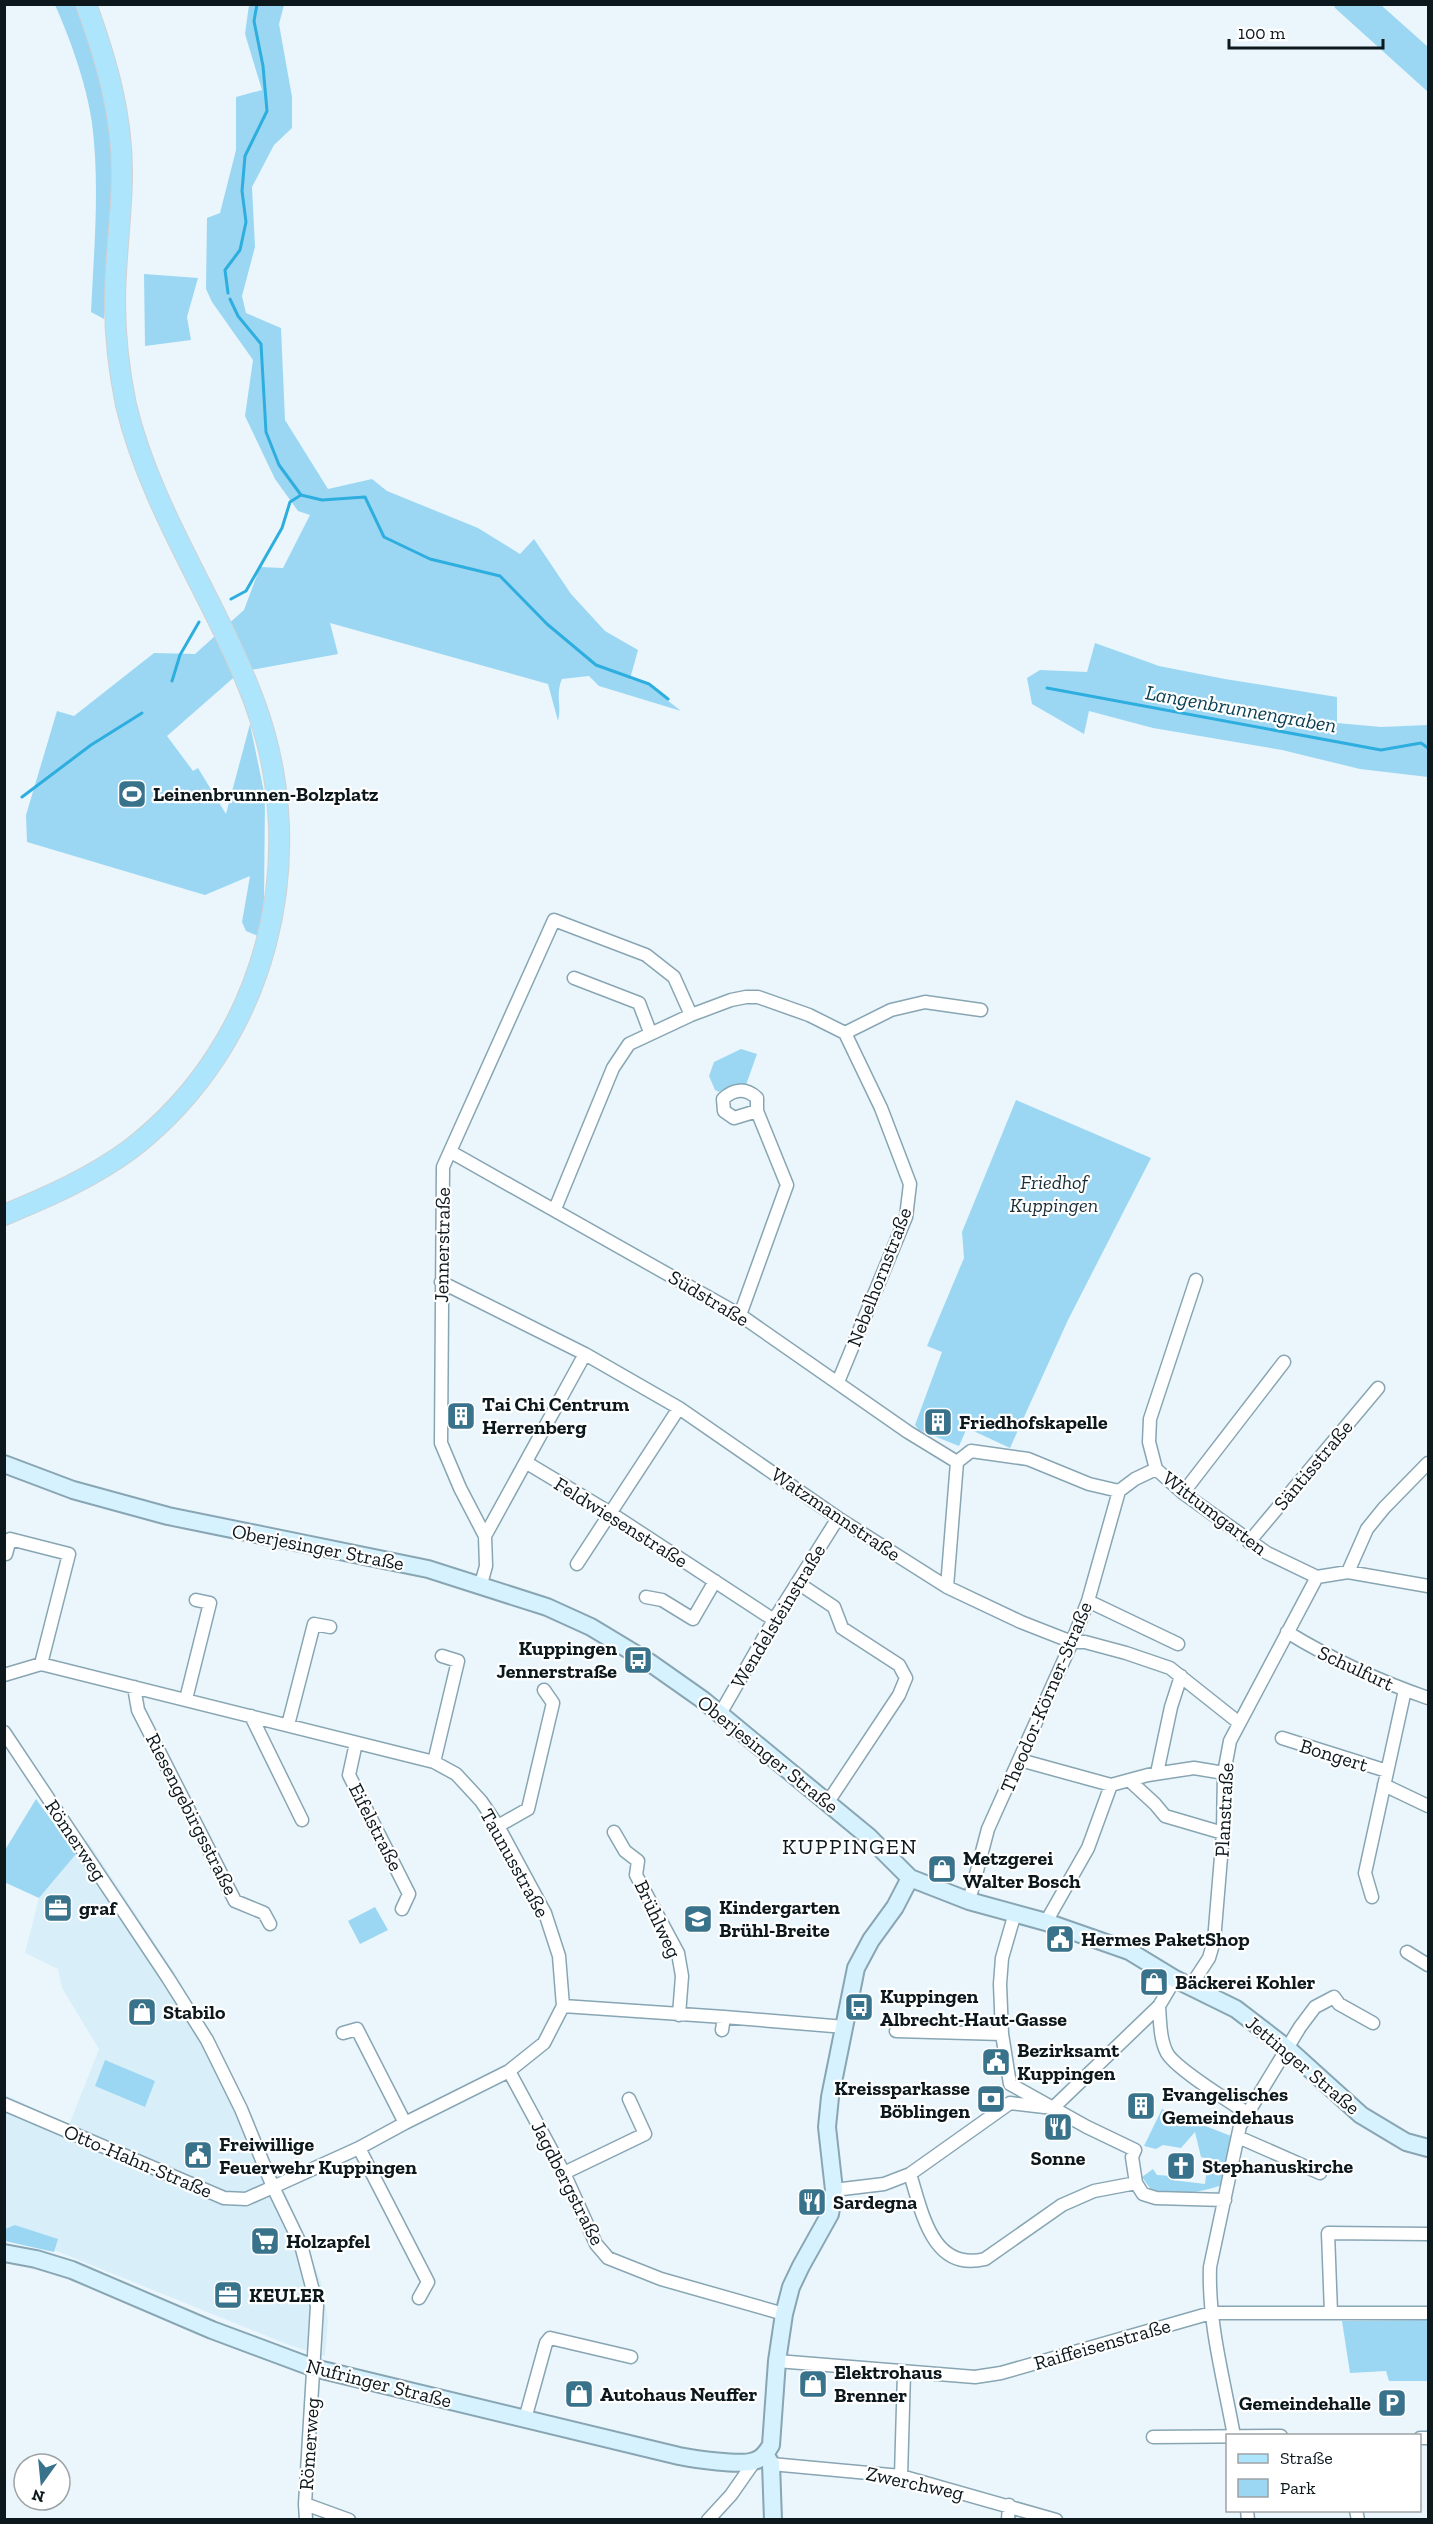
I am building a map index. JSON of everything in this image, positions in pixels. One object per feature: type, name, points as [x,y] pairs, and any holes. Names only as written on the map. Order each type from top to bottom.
[{"type":"main road","points":[[4,1215],[86,1178],[133,1147],[163,1121],[194,1087],[224,1045],[246,1004],[272,923],[280,868],[280,827],[274,772],[254,700],[140,454],[122,381],[115,303],[122,187],[121,143],[110,75],[86,4]]},
{"type":"main road","name":"Oberjesinger Straße","points":[[4,1464],[56,1484],[127,1506],[238,1532],[406,1563],[481,1584],[548,1607],[591,1627],[649,1662],[720,1714],[869,1837],[910,1878]]},
{"type":"main road","points":[[773,2520],[764,2460],[771,2445],[777,2361],[784,2314],[791,2287],[830,2214],[834,2190],[827,2127],[830,2094],[856,1968],[871,1940],[895,1907],[910,1878]]},
{"type":"main road","name":"Jettinger Straße","points":[[910,1878],[969,1901],[1046,1922],[1129,1951],[1175,1979],[1236,2009],[1288,2049],[1361,2115],[1406,2142],[1428,2148]]},
{"type":"main road","name":"Nufringer Straße","points":[[4,2253],[36,2259],[72,2270],[212,2330],[315,2368],[701,2461],[764,2460]]},
{"type":"street","name":"Jennerstraße","points":[[481,1584],[486,1566],[485,1536],[460,1488],[441,1443],[443,1167],[554,920],[646,955],[674,977],[691,1015]]},
{"type":"street","points":[[574,978],[639,1003],[650,1032]]},
{"type":"street","points":[[555,1209],[613,1068],[629,1044],[650,1032],[731,1000],[758,997],[808,1015],[845,1033],[891,1011],[925,1002],[981,1010]]},
{"type":"street","name":"Nebelhornstraße","points":[[838,1382],[906,1217],[910,1184],[881,1108],[845,1033]]},
{"type":"street","points":[[740,1315],[787,1185],[758,1111]]},
{"type":"street","name":"Südstraße","points":[[451,1152],[740,1315],[908,1432],[957,1462]]},
{"type":"street","name":"Wittumgarten","points":[[1196,1280],[1150,1419],[1149,1442],[1156,1469],[1183,1493],[1249,1542],[1317,1577]]},
{"type":"street","name":"Watzmannstraße","points":[[441,1282],[585,1354],[679,1408],[838,1518],[947,1587],[1021,1622],[1072,1642],[1085,1642],[1151,1660],[1181,1676],[1238,1722]]},
{"type":"street","points":[[485,1536],[585,1354]]},
{"type":"street","points":[[1183,1493],[1284,1362]]},
{"type":"street","name":"Säntisstraße","points":[[1249,1542],[1378,1388]]},
{"type":"street","points":[[577,1564],[612,1514],[679,1408]]},
{"type":"street","points":[[947,1587],[957,1462],[971,1451],[1028,1459],[1089,1484],[1119,1491],[1135,1479],[1156,1469]]},
{"type":"street","points":[[1348,1572],[1367,1529],[1428,1462]]},
{"type":"street","name":"Feldwiesenstraße","points":[[527,1463],[612,1514],[774,1620]]},
{"type":"street","name":"Theodor-Körner-Straße","points":[[969,1901],[988,1829],[1072,1642],[1088,1601],[1119,1491]]},
{"type":"street","name":"Wendelsteinstraße","points":[[720,1714],[774,1620],[838,1518]]},
{"type":"street","points":[[4,1675],[41,1664],[69,1554],[10,1539],[6,1554]]},
{"type":"street","points":[[1317,1577],[1348,1572],[1428,1586]]},
{"type":"street","name":"Planstraße","points":[[1190,1987],[1209,1958],[1214,1941],[1223,1833],[1224,1773],[1230,1741],[1238,1722],[1317,1577]]},
{"type":"street","points":[[646,1597],[662,1600],[693,1619],[715,1581]]},
{"type":"street","points":[[798,1583],[834,1607],[842,1628],[899,1665],[906,1678],[899,1695],[828,1802]]},
{"type":"street","points":[[186,1699],[210,1603],[196,1600]]},
{"type":"street","points":[[1088,1601],[1178,1644]]},
{"type":"street","points":[[288,1725],[314,1624],[330,1627]]},
{"type":"street","name":"Schulfurt","points":[[1287,1632],[1319,1652],[1428,1698]]},
{"type":"street","points":[[434,1762],[458,1661],[442,1656]]},
{"type":"street","name":"Taunusstraße","points":[[41,1664],[434,1762],[456,1774],[482,1801],[545,1913],[559,1956],[563,2006]]},
{"type":"street","points":[[1157,1773],[1171,1707],[1181,1676]]},
{"type":"street","name":"Riesengebirgsstraße","points":[[134,1687],[138,1710],[235,1901],[264,1913],[270,1924]]},
{"type":"street","points":[[498,1826],[528,1809],[553,1703],[543,1690]]},
{"type":"street","points":[[1372,1897],[1365,1873],[1405,1690]]},
{"type":"street","points":[[251,1716],[303,1820]]},
{"type":"street","name":"Römerweg","points":[[4,1732],[207,2040],[241,2109],[273,2187],[301,2245],[317,2306],[305,2504],[306,2520]]},
{"type":"street","name":"Bongert","points":[[1282,1738],[1387,1771]]},
{"type":"street","name":"Eifelstraße","points":[[356,1743],[349,1775],[409,1894],[402,1909]]},
{"type":"street","points":[[1020,1760],[1111,1785],[1157,1773],[1194,1768],[1224,1773]]},
{"type":"street","points":[[1129,1780],[1155,1804],[1164,1816],[1223,1833]]},
{"type":"street","points":[[1046,1922],[1088,1848],[1111,1785]]},
{"type":"street","name":"Bongert","points":[[1384,1785],[1428,1806]]},
{"type":"street","name":"Brühlweg","points":[[614,1832],[625,1851],[638,1861],[636,1875],[678,1953],[682,1976],[679,2015]]},
{"type":"street","points":[[1010,2103],[1010,2084],[1002,2034],[1000,1984],[1002,1958],[1016,1913]]},
{"type":"street","points":[[1407,1952],[1428,1965]]},
{"type":"street","points":[[1053,2108],[1159,2006],[1175,1979]]},
{"type":"street","points":[[1234,2434],[1211,2313],[1210,2267],[1240,2126],[1300,2027],[1315,2007],[1334,1996],[1339,2004],[1372,2023]]},
{"type":"street","points":[[273,2187],[359,2148],[405,2122],[509,2071],[544,2043],[563,2006],[845,2027]]},
{"type":"street","points":[[1159,2006],[1166,2051],[1175,2064],[1247,2113]]},
{"type":"street","points":[[722,2030],[724,2017]]},
{"type":"street","points":[[343,2033],[357,2029],[405,2122]]},
{"type":"street","points":[[896,2031],[1002,2034]]},
{"type":"street","name":"Jagdbergstraße","points":[[509,2071],[564,2174],[596,2244],[608,2258],[661,2278],[784,2314]]},
{"type":"street","points":[[1010,2084],[1135,2150],[1132,2157],[1136,2183],[1143,2194],[1156,2198],[1225,2200]]},
{"type":"street","points":[[564,2174],[645,2134],[628,2099]]},
{"type":"street","points":[[834,2190],[884,2184],[910,2174],[1010,2103],[1053,2108]]},
{"type":"street","name":"Otto-Hahn-Straße","points":[[4,2104],[224,2198],[246,2199],[273,2187]]},
{"type":"street","points":[[1238,2137],[1320,2173]]},
{"type":"street","points":[[359,2148],[428,2282],[419,2298]]},
{"type":"street","points":[[910,2174],[932,2237],[956,2259],[970,2262],[985,2259],[1062,2205],[1094,2191],[1136,2183]]},
{"type":"street","points":[[1331,2313],[1329,2233],[1428,2234]]},
{"type":"street","name":"Raiffeisenstraße","points":[[777,2361],[975,2377],[1001,2373],[1211,2313],[1428,2313]]},
{"type":"street","points":[[525,2419],[546,2343],[550,2338],[631,2357]]},
{"type":"street","points":[[901,2476],[904,2372]]},
{"type":"street","points":[[1153,2437],[1226,2435]]},
{"type":"street","points":[[708,2520],[764,2460]]},
{"type":"street","name":"Zwerchweg","points":[[764,2460],[901,2476],[1056,2520]]},
{"type":"street","points":[[305,2504],[349,2520]]},
{"type":"street","points":[[1008,2520],[1009,2505]]},
{"type":"shaded area","points":[[87,1840],[178,1978],[215,2045],[291,2206],[321,2282],[328,2321],[325,2356],[289,2345],[54,2250],[57,2239],[15,2225],[5,2229],[4,2094],[69,2125],[99,2049],[62,1988],[58,1969],[25,1953],[39,1898]]},
{"type":"green space","points":[[55,5],[77,5],[97,63],[109,108],[114,172],[104,319],[91,312],[96,193],[92,123],[77,62]]},
{"type":"green space","points":[[249,5],[284,5],[279,24],[292,97],[292,128],[274,145],[252,187],[255,247],[242,296],[246,313],[281,328],[285,420],[328,489],[372,479],[387,491],[478,528],[520,554],[534,539],[571,594],[605,631],[638,650],[630,679],[648,685],[681,711],[599,686],[589,676],[562,679],[559,690],[558,721],[548,684],[330,623],[338,654],[240,672],[167,736],[193,771],[198,768],[226,814],[250,724],[265,797],[264,900],[258,936],[246,931],[242,922],[250,876],[205,895],[27,842],[26,815],[57,711],[74,716],[154,653],[195,654],[244,610],[260,567],[283,568],[310,515],[298,511],[275,479],[245,416],[253,360],[212,302],[206,289],[207,218],[220,213],[236,150],[236,97],[262,90],[245,34]]},
{"type":"green space","points":[[1334,5],[1381,5],[1428,47],[1428,92],[1335,8]]},
{"type":"green space","points":[[144,274],[198,278],[187,317],[191,340],[145,346]]},
{"type":"green space","points":[[1095,643],[1159,666],[1337,697],[1337,723],[1381,727],[1428,725],[1428,777],[1360,769],[1282,750],[1153,728],[1089,711],[1084,734],[1032,704],[1027,678],[1040,670],[1087,672]]},
{"type":"green space","points":[[741,1049],[757,1054],[746,1085],[740,1084],[719,1092],[715,1090],[709,1076],[714,1062]]},
{"type":"green space","name":"Friedhof Kuppingen","points":[[1016,1100],[1151,1158],[1068,1320],[1010,1448],[967,1428],[959,1446],[919,1430],[915,1425],[942,1352],[927,1346],[964,1258],[962,1232]]},
{"type":"green space","points":[[36,1799],[76,1854],[39,1898],[4,1882],[5,1850]]},
{"type":"green space","points":[[375,1907],[388,1930],[360,1944],[348,1921]]},
{"type":"green space","points":[[105,2060],[155,2081],[145,2107],[95,2086]]},
{"type":"green space","points":[[1162,2109],[1231,2136],[1223,2185],[1197,2192],[1176,2194],[1151,2189],[1142,2177],[1153,2169],[1157,2175],[1172,2176],[1172,2180],[1205,2184],[1208,2159],[1201,2157],[1195,2132],[1181,2148],[1163,2145],[1156,2149],[1144,2146]]},
{"type":"green space","points":[[15,2225],[58,2239],[54,2252],[5,2241],[5,2229]]},
{"type":"green space","points":[[1428,2320],[1428,2381],[1389,2381],[1386,2371],[1350,2373],[1342,2321]]},
{"type":"waterway","name":"Langenbrunnengraben","points":[[228,293],[225,270],[240,250],[246,222],[242,191],[245,156],[267,111],[263,66],[254,21],[257,4]]},
{"type":"waterway","name":"Langenbrunnengraben","points":[[230,299],[238,316],[261,344],[266,432],[279,465],[301,495],[322,500],[365,497],[384,537],[430,559],[500,576],[547,624],[596,665],[649,684],[668,699]]},
{"type":"waterway","points":[[231,599],[246,591],[282,528],[290,502],[301,495]]},
{"type":"waterway","points":[[172,681],[180,655],[199,622]]},
{"type":"waterway","name":"Langenbrunnengraben","points":[[1047,688],[1381,750],[1421,743],[1428,748]]},
{"type":"waterway","points":[[22,797],[91,745],[142,713]]},
{"type":"place","name":"Leinenbrunnen-Bolzplatz","points":[[132,794]]},
{"type":"place","name":"Tai Chi Centrum Herrenberg","points":[[461,1416]]},
{"type":"place","name":"Friedhofskapelle","points":[[938,1422]]},
{"type":"place","name":"Kuppingen Jennerstraße","points":[[638,1660]]},
{"type":"place","name":"Metzgerei Walter Bosch","points":[[942,1869]]},
{"type":"place","name":"graf","points":[[58,1908]]},
{"type":"place","name":"Kindergarten Brühl-Breite","points":[[698,1919]]},
{"type":"place","name":"Hermes PaketShop","points":[[1060,1939]]},
{"type":"place","name":"Bäckerei Kohler","points":[[1154,1982]]},
{"type":"place","name":"Kuppingen Albrecht-Haut-Gasse","points":[[859,2007]]},
{"type":"place","name":"Stabilo","points":[[142,2012]]},
{"type":"place","name":"Bezirksamt Kuppingen","points":[[996,2062]]},
{"type":"place","name":"Kreissparkasse Böblingen","points":[[991,2099]]},
{"type":"place","name":"Evangelisches Gemeindehaus","points":[[1141,2106]]},
{"type":"place","name":"Sonne","points":[[1058,2127]]},
{"type":"place","name":"Freiwillige Feuerwehr Kuppingen","points":[[198,2155]]},
{"type":"place","name":"Stephanuskirche","points":[[1181,2166]]},
{"type":"place","name":"Sardegna","points":[[812,2202]]},
{"type":"place","name":"Holzapfel","points":[[265,2241]]},
{"type":"place","name":"KEULER","points":[[228,2295]]},
{"type":"place","name":"Elektrohaus Brenner","points":[[813,2384]]},
{"type":"place","name":"Autohaus Neuffer","points":[[579,2394]]},
{"type":"place","name":"Gemeindehalle","points":[[1392,2403]]},
{"type":"district","name":"KUPPINGEN","points":[[850,1846]]}]
